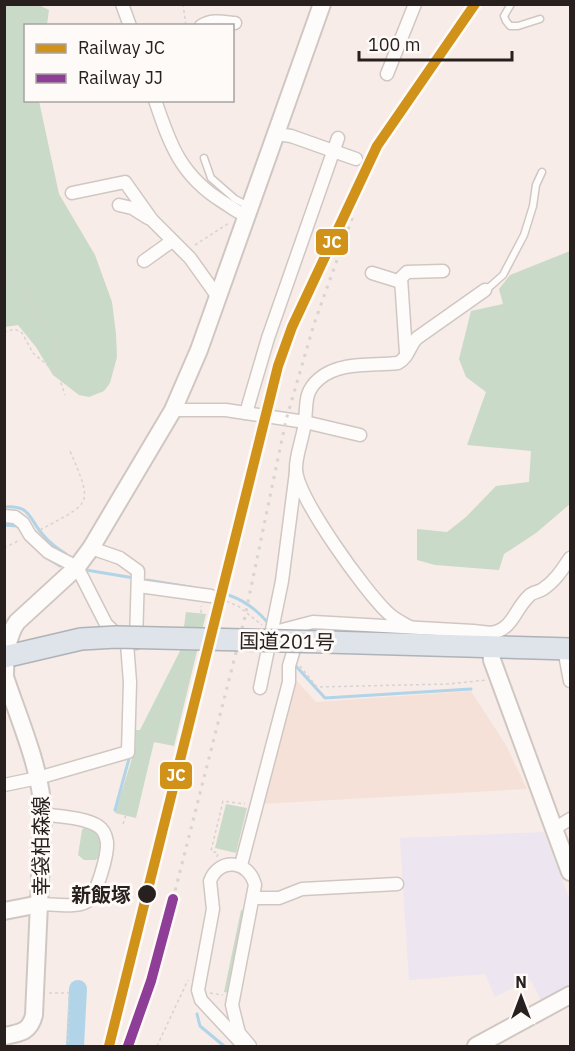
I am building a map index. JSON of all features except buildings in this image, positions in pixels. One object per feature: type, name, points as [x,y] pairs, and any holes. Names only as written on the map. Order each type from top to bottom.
[{"type":"highway","name":"国道201号","points":[[6,653],[81,639],[116,637],[326,642],[491,640],[567,649]]},
{"type":"street","points":[[122,4],[129,24]]},
{"type":"street","name":"幸袋柏森線","points":[[14,1039],[30,1027],[34,1015],[43,814],[38,778],[5,677],[6,653],[12,628],[77,567],[91,548],[174,410],[219,296],[246,212],[322,4]]},
{"type":"street","points":[[387,74],[415,4]]},
{"type":"street","points":[[204,24],[218,21],[235,23]]},
{"type":"street","points":[[156,102],[171,148],[193,180],[212,195],[246,212]]},
{"type":"street","points":[[276,135],[336,144],[356,159]]},
{"type":"street","points":[[246,413],[272,326],[336,144]]},
{"type":"street","points":[[72,193],[125,182],[152,220],[183,251],[219,296]]},
{"type":"street","points":[[119,205],[132,208],[152,220]]},
{"type":"street","points":[[144,261],[172,241]]},
{"type":"street","points":[[406,357],[401,278],[407,272],[443,271]]},
{"type":"street","points":[[372,273],[401,282]]},
{"type":"street","points":[[260,688],[282,581],[296,471],[305,422],[307,393],[318,380],[328,373],[351,366],[398,363],[406,357],[411,344],[417,338],[485,290]]},
{"type":"street","points":[[174,410],[226,410],[305,422],[360,435]]},
{"type":"street","points":[[296,471],[309,502],[360,581],[387,612],[410,627]]},
{"type":"street","points":[[4,516],[15,517],[48,552],[77,567],[106,624],[127,644],[130,682],[128,752],[5,785]]},
{"type":"street","points":[[91,548],[120,558],[138,571],[136,643],[127,644]]},
{"type":"street","points":[[271,633],[313,622],[410,627],[491,640],[507,626],[531,594],[542,590],[557,578],[570,558]]},
{"type":"street","points":[[139,586],[211,596]]},
{"type":"street","points":[[242,865],[289,682],[289,666],[301,626]]},
{"type":"street","points":[[491,640],[494,665],[570,872]]},
{"type":"street","points":[[567,649],[570,680]]},
{"type":"street","points":[[4,911],[40,904],[78,905],[87,902],[97,890],[107,844],[104,833],[97,825],[43,814]]},
{"type":"street","points":[[554,829],[570,819]]},
{"type":"street","points":[[244,1047],[201,1000],[198,990],[213,909],[210,881],[215,873],[225,866],[242,865],[254,879],[254,898],[231,1001],[239,1033],[250,1047]]},
{"type":"street","points":[[254,898],[279,898],[302,889],[397,884]]},
{"type":"street","points":[[476,1047],[570,995]]},
{"type":"street","points":[[211,1010],[222,1010],[231,1001]]},
{"type":"lane","points":[[511,4],[504,16],[510,26],[518,26],[540,19]]},
{"type":"lane","points":[[204,158],[211,178],[246,212]]},
{"type":"lane","points":[[485,290],[504,275],[524,235],[533,206],[536,185],[543,172]]},
{"type":"path","points":[[183,4],[186,24]]},
{"type":"path","points":[[183,251],[246,212]]},
{"type":"path","points":[[4,259],[54,340],[57,351],[57,373],[65,395]]},
{"type":"path","points":[[4,332],[15,329],[22,333],[33,353],[57,373]]},
{"type":"path","points":[[4,548],[78,509],[85,500],[85,486],[70,452]]},
{"type":"path","points":[[211,596],[238,606],[271,633]]},
{"type":"path","points":[[194,622],[201,614],[201,607]]},
{"type":"path","points":[[138,734],[147,734],[166,740],[172,738],[182,690],[196,646]]},
{"type":"path","points":[[123,824],[144,758],[150,724],[169,695],[187,652]]},
{"type":"path","points":[[292,656],[317,687],[448,684],[489,680]]},
{"type":"path","points":[[216,862],[218,853],[210,851],[223,801]]},
{"type":"path","points":[[157,1047],[188,980]]},
{"type":"path","points":[[203,991],[231,1001]]},
{"type":"path","points":[[45,993],[69,993],[68,1047]]},
{"type":"shaded area","points":[[297,681],[316,702],[471,691],[506,745],[527,789],[262,804],[293,682]]},
{"type":"shaded area","points":[[544,832],[570,901],[570,988],[543,1004],[530,979],[495,997],[485,974],[409,980],[400,838]]},
{"type":"green space","points":[[5,4],[39,5],[49,10],[47,24],[24,24],[24,102],[39,102],[59,194],[95,255],[112,302],[117,357],[110,383],[104,391],[89,397],[79,395],[53,375],[36,347],[18,325],[5,327]]},
{"type":"green space","points":[[570,251],[570,504],[536,533],[504,554],[499,570],[435,565],[417,560],[417,529],[447,532],[466,517],[496,486],[529,482],[531,451],[467,445],[486,392],[466,377],[459,359],[471,311],[503,304],[499,289],[510,275]]},
{"type":"green space","points":[[186,612],[206,614],[174,746],[154,742],[136,818],[115,813],[135,749],[136,730],[140,730],[181,649]]},
{"type":"green space","points":[[226,804],[247,808],[236,853],[215,848]]},
{"type":"green space","points":[[85,827],[96,830],[103,844],[101,857],[95,860],[84,860],[78,855],[82,830]]},
{"type":"green space","points":[[241,910],[248,911],[230,993],[224,992]]},
{"type":"water","points":[[73,990],[82,991],[81,1046],[71,1046]]},
{"type":"waterway","points":[[4,507],[20,508],[25,511],[46,539],[66,554]]},
{"type":"waterway","points":[[4,525],[17,526],[22,531]]},
{"type":"waterway","points":[[47,558],[60,566]]},
{"type":"waterway","points":[[86,570],[134,578]]},
{"type":"waterway","points":[[147,580],[196,588]]},
{"type":"waterway","points":[[212,591],[244,602],[257,611],[269,624]]},
{"type":"waterway","points":[[295,665],[325,698],[471,689]]},
{"type":"waterway","points":[[115,810],[130,755]]},
{"type":"waterway","points":[[75,1046],[78,989]]},
{"type":"waterway","points":[[197,1014],[200,1026],[224,1046]]},
{"type":"railway","points":[[173,899],[244,621],[286,420],[314,324],[354,213]]},
{"type":"rail line","name":"JC","points":[[109,1046],[278,366],[292,327],[377,146],[475,4]]},
{"type":"rail line","name":"JJ","points":[[128,1046],[151,981],[173,899]]},
{"type":"place","name":"新飯塚","points":[[147,894]]}]
